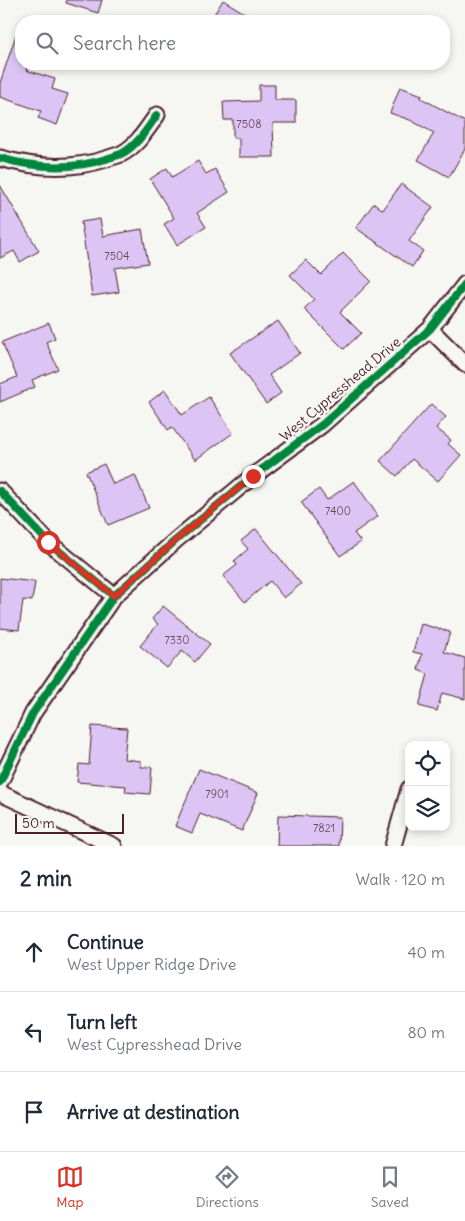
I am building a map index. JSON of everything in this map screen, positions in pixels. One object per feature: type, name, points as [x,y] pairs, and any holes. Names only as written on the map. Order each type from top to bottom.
[{"type":"street","points":[[0,158],[18,163],[57,168],[92,163],[121,154],[139,139],[157,115]]},
{"type":"street","name":"West Cypresshead Drive","points":[[0,782],[33,713],[114,596],[190,528],[253,476],[323,424],[430,329],[465,284]]},
{"type":"street","points":[[430,329],[465,364]]},
{"type":"street","points":[[0,491],[48,542],[114,596]]},
{"type":"street","points":[[0,793],[114,846]]},
{"type":"street","points":[[392,846],[405,802]]},
{"type":"building","points":[[67,0],[102,0],[98,13],[66,3]]},
{"type":"building","points":[[223,0],[246,14],[245,15],[214,15]]},
{"type":"building","points":[[15,38],[15,70],[26,70],[55,79],[52,89],[68,94],[57,125],[38,118],[41,111],[0,97],[0,83]]},
{"type":"building","points":[[259,85],[275,85],[275,100],[296,100],[296,123],[273,123],[274,157],[239,157],[239,138],[233,138],[233,120],[224,120],[223,102],[259,101]]},
{"type":"building","points":[[400,87],[422,95],[421,98],[465,122],[465,149],[449,177],[418,160],[434,133],[410,120],[390,113]]},
{"type":"building","points":[[198,161],[206,174],[215,169],[229,192],[197,213],[206,227],[177,245],[164,224],[174,218],[150,179],[167,168],[172,177]]},
{"type":"building","points":[[401,184],[433,207],[409,241],[423,251],[412,267],[356,228],[374,203],[383,210]]},
{"type":"building","points":[[0,185],[39,251],[20,262],[14,251],[0,258]]},
{"type":"building","points":[[100,219],[103,236],[142,229],[148,263],[115,268],[119,292],[92,296],[81,222]]},
{"type":"building","points":[[343,253],[371,281],[340,312],[361,333],[344,349],[304,309],[314,299],[290,275],[306,260],[321,275]]},
{"type":"building","points":[[278,321],[300,353],[269,375],[281,393],[266,404],[230,353]]},
{"type":"building","points":[[49,323],[55,338],[46,342],[58,369],[32,380],[35,387],[0,402],[0,384],[17,377],[2,342]]},
{"type":"building","points":[[165,390],[182,415],[209,397],[233,433],[195,460],[172,427],[168,430],[149,402]]},
{"type":"building","points":[[431,404],[446,417],[436,428],[451,440],[448,444],[461,455],[438,481],[412,459],[397,476],[380,461]]},
{"type":"building","points":[[104,464],[113,484],[135,475],[149,508],[108,525],[86,472]]},
{"type":"building","points":[[354,481],[378,516],[354,533],[361,542],[340,556],[301,502],[319,489],[327,500]]},
{"type":"building","points":[[256,529],[301,584],[284,598],[270,581],[245,602],[223,576],[237,565],[234,561],[248,549],[241,541]]},
{"type":"building","points":[[0,578],[35,582],[32,601],[23,600],[19,630],[0,628]]},
{"type":"building","points":[[163,606],[210,644],[195,662],[182,651],[167,668],[140,646],[158,624],[152,619]]},
{"type":"building","points":[[421,624],[450,632],[444,652],[465,658],[465,699],[442,693],[437,711],[419,706],[428,674],[418,670],[422,654],[413,652]]},
{"type":"building","points":[[92,726],[127,728],[124,759],[141,761],[141,767],[152,767],[150,794],[125,792],[126,786],[77,782],[79,764],[89,765]]},
{"type":"building","points":[[199,769],[258,793],[242,831],[200,814],[192,833],[175,826]]},
{"type":"building","points":[[278,815],[340,817],[339,846],[277,846]]},
{"type":"cycle path","points":[[0,158],[40,166],[93,163],[127,151],[141,137],[157,115]]},
{"type":"cycle path","points":[[0,782],[33,713],[114,596],[176,540],[253,476],[323,424],[430,329],[465,284]]},
{"type":"cycle path","points":[[0,491],[48,542],[114,596]]},
{"type":"route","points":[[48,542],[114,596],[176,540],[253,476]]}]
